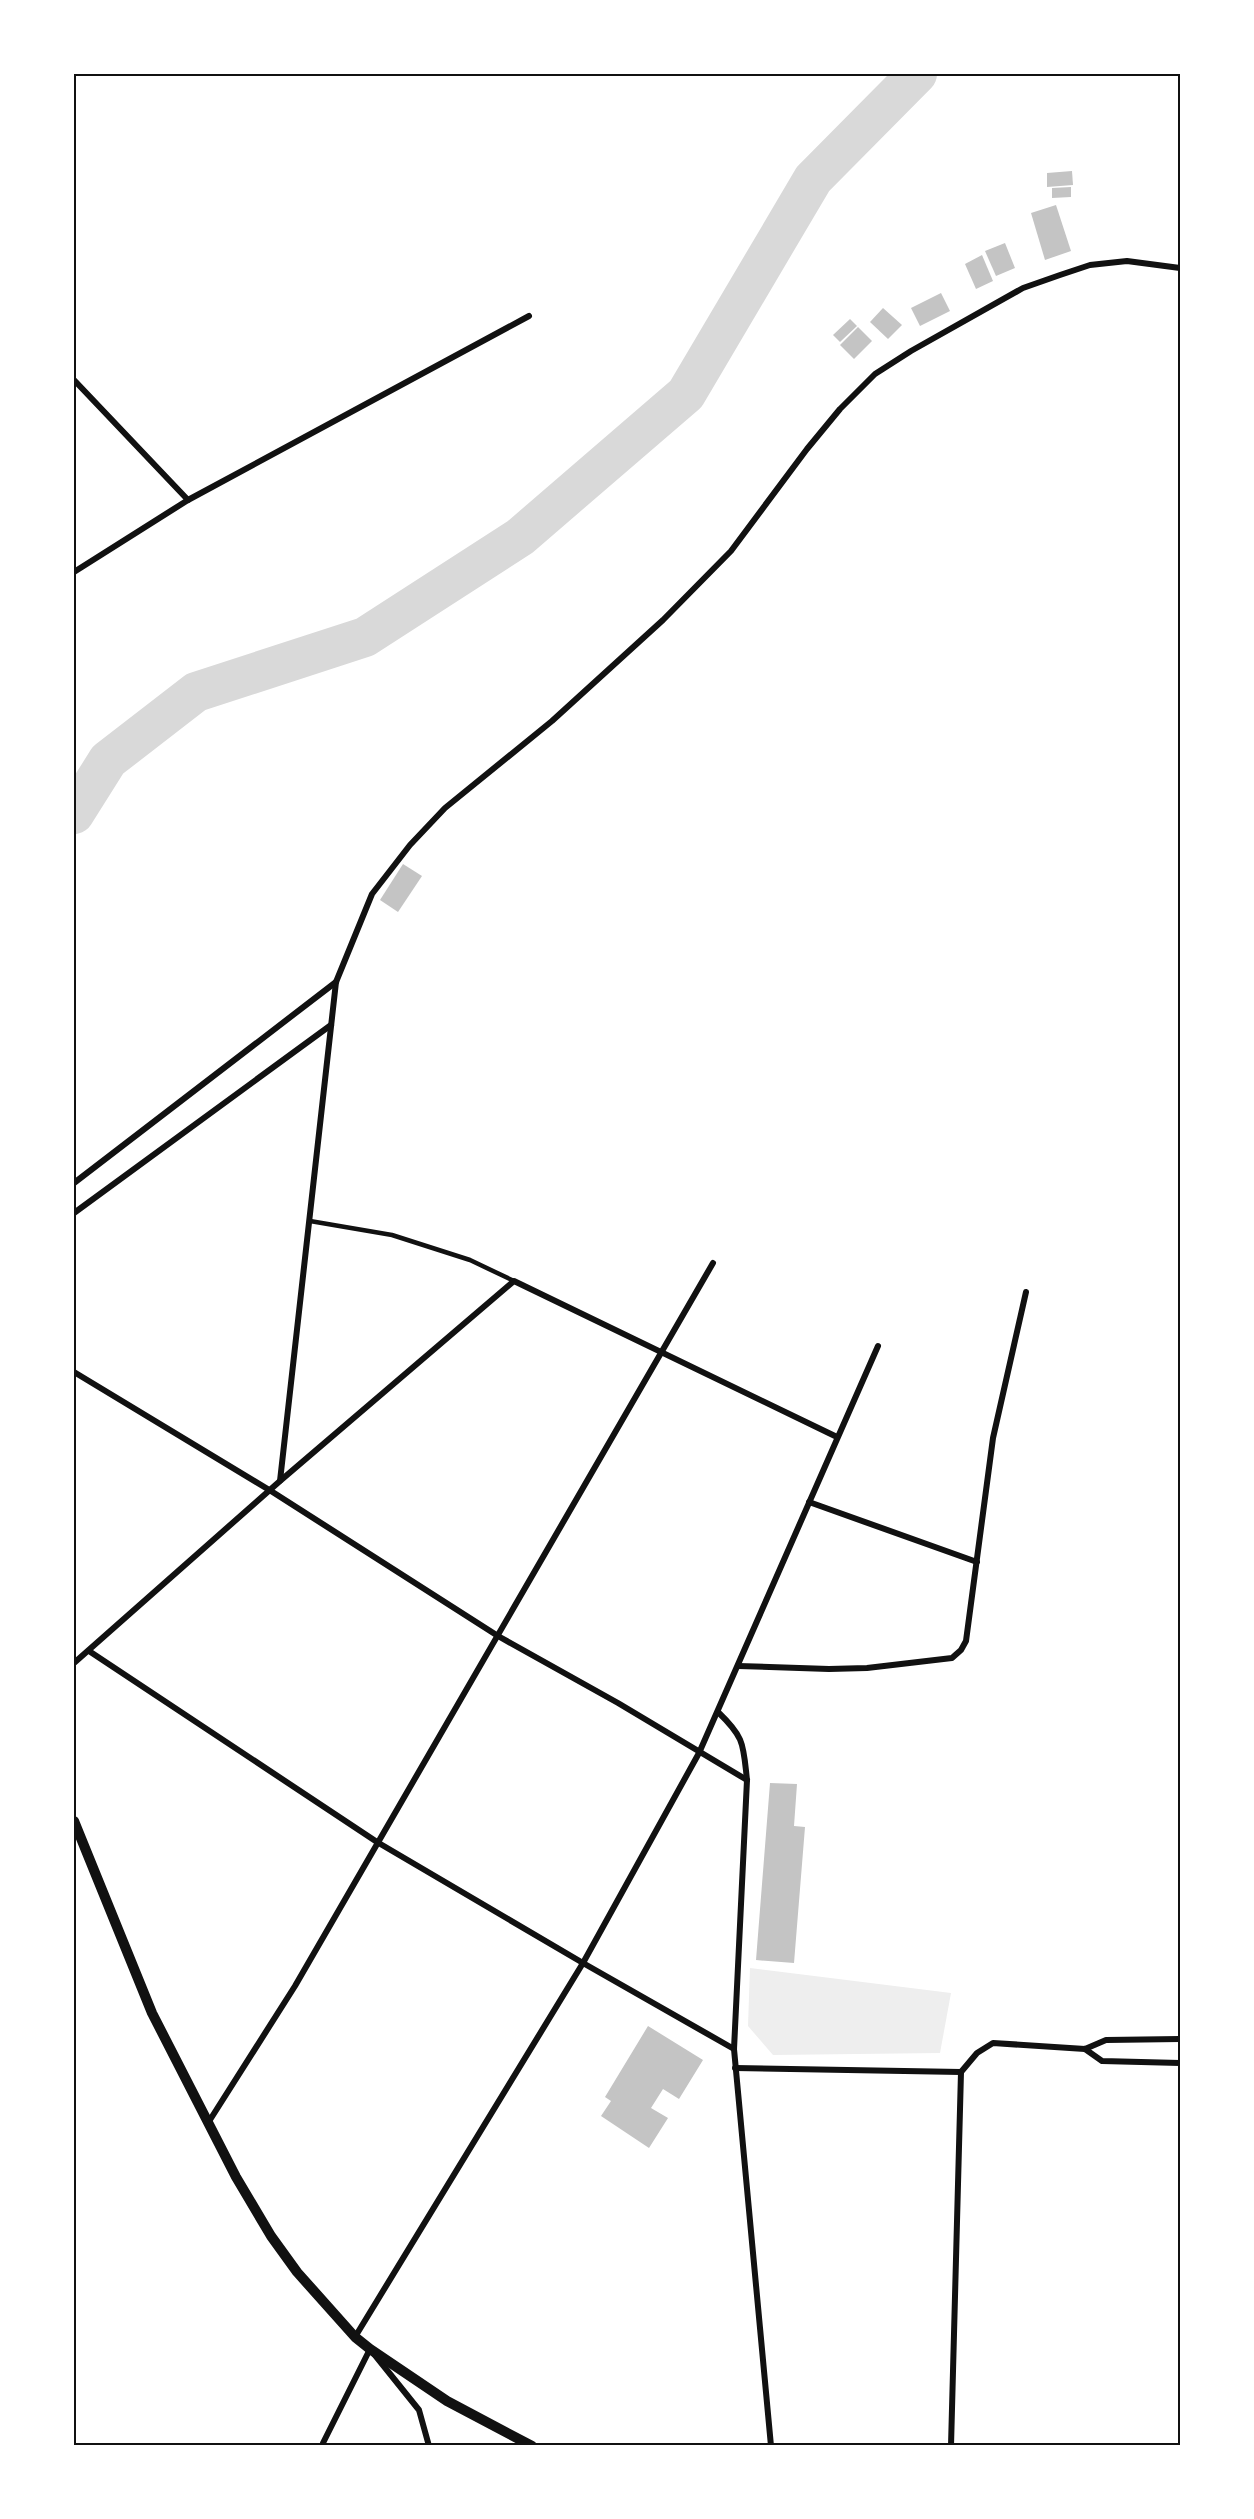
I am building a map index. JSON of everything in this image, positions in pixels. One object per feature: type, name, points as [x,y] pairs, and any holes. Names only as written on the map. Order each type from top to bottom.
[{"type":"street","points":[[280,1481],[336,982],[353,934],[372,894],[410,845],[446,808],[552,721],[663,620],[731,551],[833,417],[875,374],[1023,288],[1060,275],[1090,265],[1127,261],[1180,268]]},
{"type":"street","points":[[74,572],[188,501],[529,316]]},
{"type":"street","points":[[74,380],[188,501]]},
{"type":"street","points":[[74,1184],[336,982]]},
{"type":"street","points":[[74,1213],[331,1025]]},
{"type":"street","points":[[208,2123],[295,1986],[662,1354],[712,1263]]},
{"type":"street","points":[[74,1663],[280,1481],[514,1281],[837,1437]]},
{"type":"street","points":[[738,1666],[867,1668],[952,1658],[961,1650],[966,1641],[993,1438],[1026,1292]]},
{"type":"street","points":[[355,2337],[583,1964],[699,1753],[878,1346]]},
{"type":"street","points":[[74,1372],[271,1491],[498,1636],[618,1703],[747,1780]]},
{"type":"street","points":[[809,1502],[977,1562]]},
{"type":"street","points":[[89,1651],[377,1842],[583,1964],[734,2049]]},
{"type":"street","points":[[718,1712],[737,1731],[743,1748],[747,1780],[734,2049],[771,2445]]},
{"type":"street","points":[[74,1821],[152,2013],[208,2123],[271,2236],[297,2272],[355,2337],[370,2349],[447,2401],[532,2445]]},
{"type":"street","points":[[951,2445],[961,2072],[977,2053],[993,2043],[1085,2049],[1102,2041],[1180,2039]]},
{"type":"street","points":[[1085,2049],[1102,2061],[1180,2063]]},
{"type":"street","points":[[735,2068],[961,2072]]},
{"type":"street","points":[[323,2443],[370,2349]]},
{"type":"street","points":[[370,2349],[419,2409],[429,2445]]},
{"type":"lane","points":[[310,1221],[392,1235],[470,1260],[514,1281]]},
{"type":"shaded area","points":[[750,1968],[951,1993],[940,2053],[773,2055],[748,2026]]},
{"type":"building","points":[[1072,171],[1073,185],[1047,187],[1047,173]]},
{"type":"building","points":[[1071,187],[1071,197],[1052,198],[1052,188]]},
{"type":"building","points":[[1056,205],[1071,251],[1045,260],[1031,213]]},
{"type":"building","points":[[1005,243],[1015,268],[996,276],[985,251]]},
{"type":"building","points":[[982,255],[993,281],[976,289],[965,264]]},
{"type":"building","points":[[941,293],[950,311],[920,326],[911,308]]},
{"type":"building","points":[[883,308],[902,325],[888,339],[870,322]]},
{"type":"building","points":[[850,319],[857,326],[840,342],[833,335]]},
{"type":"building","points":[[858,327],[872,341],[854,359],[840,345]]},
{"type":"building","points":[[403,864],[422,876],[398,912],[380,900]]},
{"type":"building","points":[[770,1783],[797,1784],[794,1826],[805,1827],[794,1963],[756,1960]]},
{"type":"building","points":[[648,2026],[703,2060],[679,2099],[663,2089],[651,2108],[668,2118],[649,2148],[601,2116],[611,2101],[605,2097]]},
{"type":"waterway","points":[[74,814],[108,760],[196,692],[365,637],[520,537],[686,394],[813,179],[917,74]]}]
